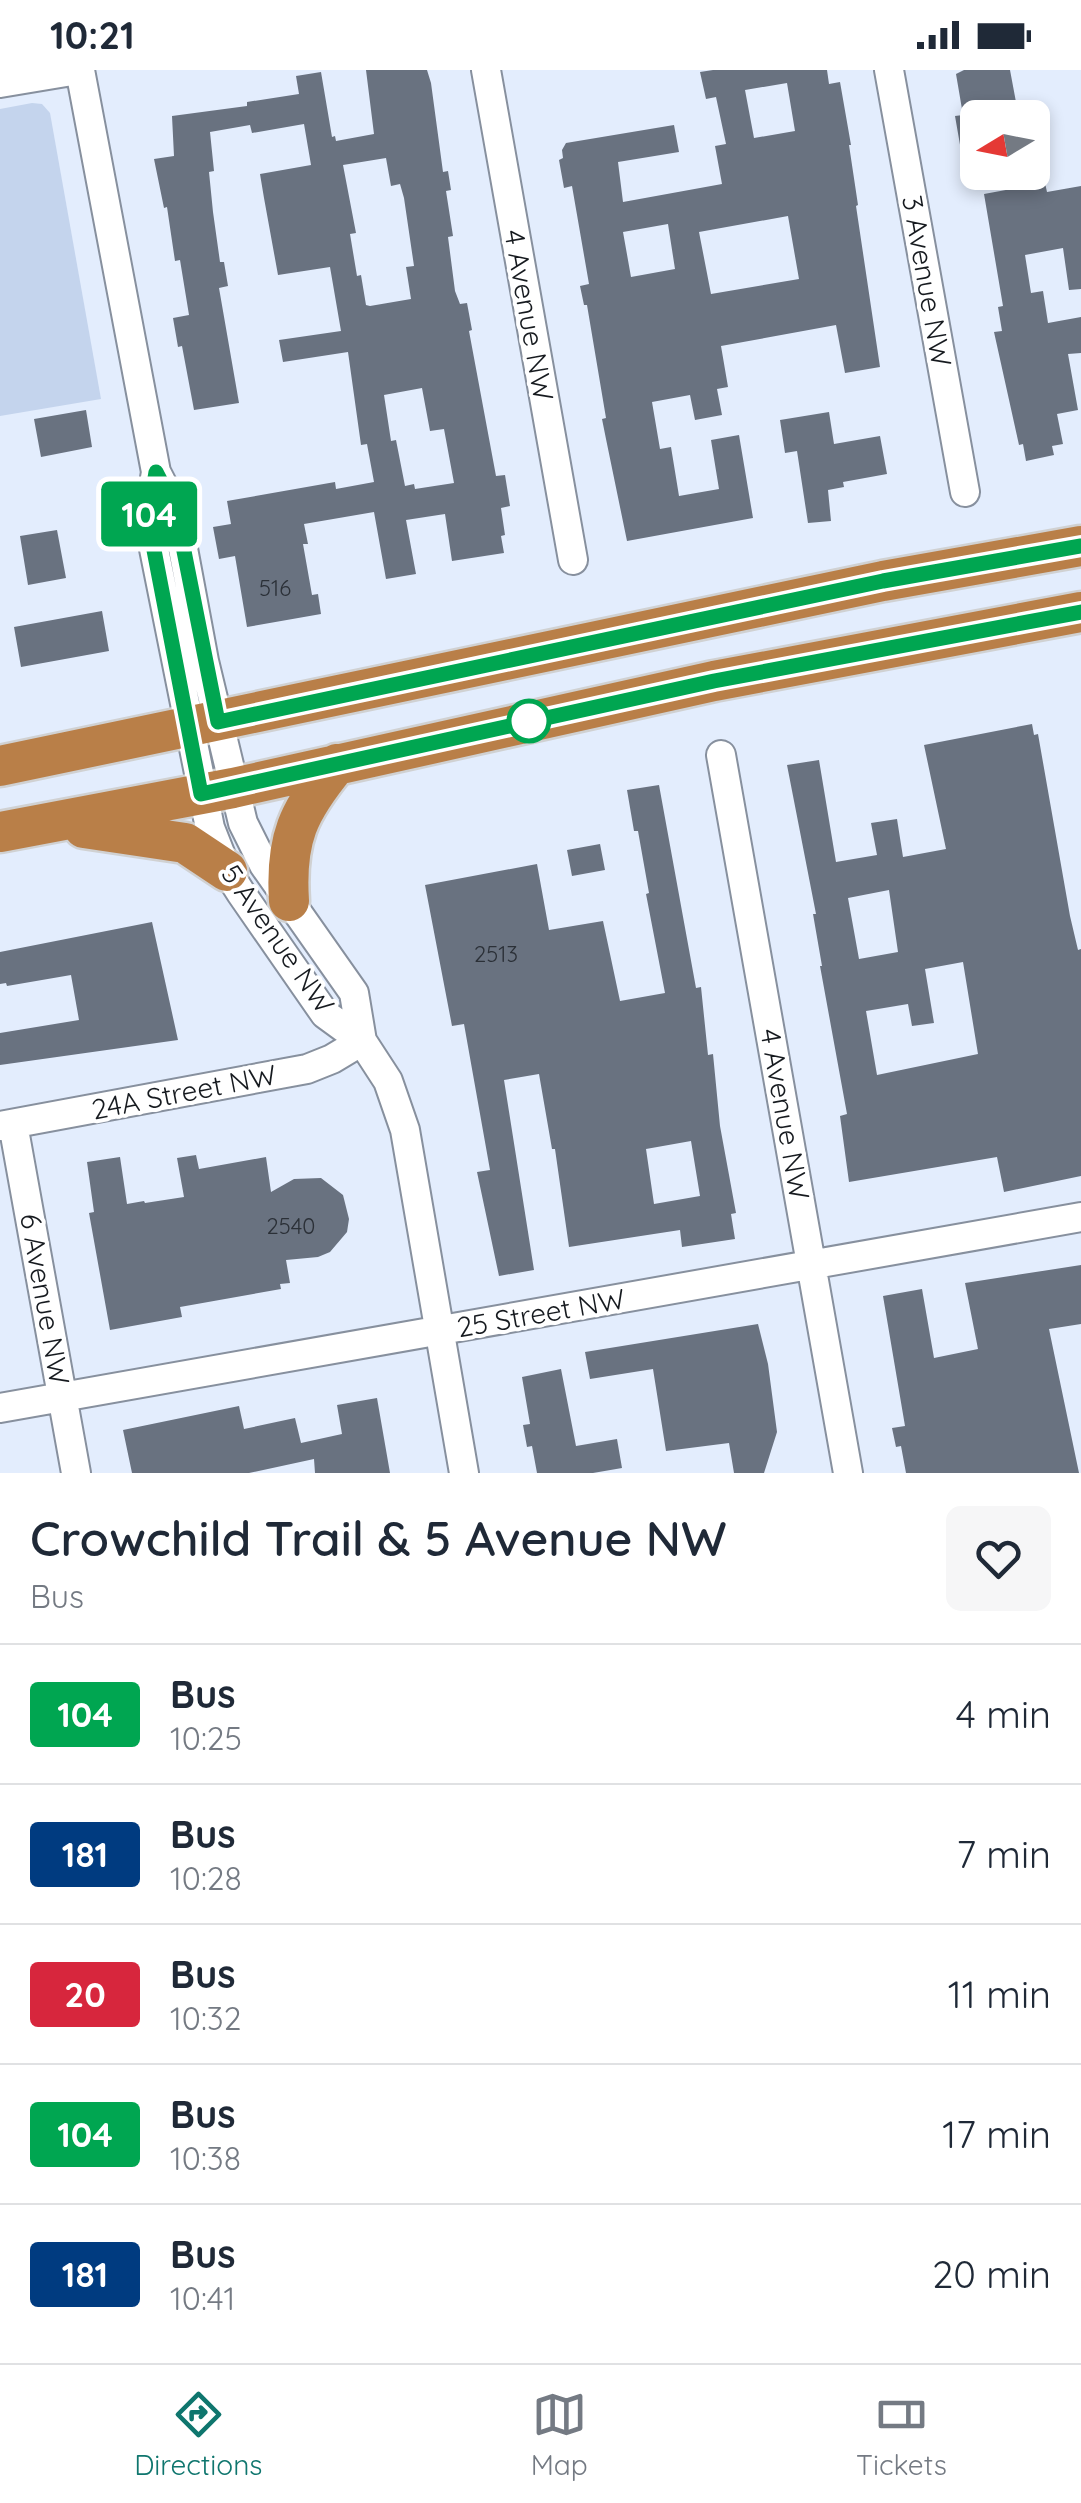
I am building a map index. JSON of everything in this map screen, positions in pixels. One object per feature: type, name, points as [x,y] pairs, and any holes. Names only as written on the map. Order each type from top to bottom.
[{"type":"highway","points":[[0,766],[883,581],[1081,546]]},
{"type":"highway","points":[[0,832],[217,791],[714,681],[1081,612]]},
{"type":"highway","points":[[289,901],[286,866],[294,831],[309,799],[337,764]]},
{"type":"highway","points":[[45,823],[174,840],[228,871]]},
{"type":"street","points":[[0,83],[79,70]]},
{"type":"street","name":"5 Avenue NW","points":[[79,70],[156,472],[148,519],[217,791],[210,828],[228,871],[325,1014],[362,1041],[388,1081],[405,1130],[464,1473]]},
{"type":"street","name":"4 Avenue NW","points":[[486,70],[572,560]]},
{"type":"street","name":"3 Avenue NW","points":[[888,70],[965,492]]},
{"type":"street","name":"4 Avenue NW","points":[[721,755],[848,1473]]},
{"type":"street","name":"5 Avenue NW","points":[[217,791],[354,993],[362,1041]]},
{"type":"street","name":"24A Street NW","points":[[7,1125],[307,1069],[332,1060],[362,1041]]},
{"type":"street","name":"6 Avenue NW","points":[[7,1125],[76,1473]]},
{"type":"street","name":"25 Street NW","points":[[0,1408],[1081,1217]]},
{"type":"shaded area","points":[[42,104],[50,113],[101,399],[0,416],[0,109]]},
{"type":"building","points":[[366,70],[427,70],[443,172],[448,171],[451,190],[446,191],[455,291],[460,304],[467,303],[496,476],[505,475],[510,506],[501,508],[504,553],[452,561],[445,514],[406,520],[416,574],[386,579],[374,512],[304,524],[308,544],[303,544],[312,595],[318,594],[321,614],[247,627],[235,556],[219,559],[213,527],[231,524],[227,501],[335,482],[336,489],[374,482],[367,444],[361,445],[348,352],[283,362],[279,340],[341,331],[330,267],[278,275],[264,198],[260,174],[311,165],[304,124],[252,133],[250,125],[210,132],[213,212],[220,262],[224,262],[228,286],[219,288],[239,403],[194,410],[173,318],[189,315],[180,260],[175,261],[167,207],[164,208],[154,159],[174,156],[172,116],[299,94],[296,76],[321,72],[332,137],[336,141],[374,134]],"holes":[[[386,158],[391,186],[400,184],[404,198],[414,266],[406,267],[411,299],[370,306],[366,305],[361,275],[357,276],[350,234],[356,233],[343,165]],[[422,388],[430,431],[444,429],[454,483],[415,489],[414,484],[405,486],[396,440],[391,441],[384,395]]]},
{"type":"building","points":[[827,70],[829,84],[840,82],[880,367],[845,373],[836,325],[721,346],[728,387],[717,389],[722,415],[695,420],[690,395],[652,402],[660,449],[671,447],[679,496],[719,489],[711,440],[739,435],[753,518],[627,541],[602,419],[606,418],[587,305],[580,286],[589,284],[572,186],[564,188],[559,160],[566,143],[674,125],[679,152],[618,162],[623,202],[722,184],[715,146],[726,144],[716,97],[706,99],[700,72]],"holes":[[[787,83],[795,131],[754,138],[745,90]],[[788,216],[799,279],[711,294],[699,232]],[[668,224],[675,269],[631,277],[623,232]]]},
{"type":"building","points":[[964,70],[1010,70],[1016,100],[960,100],[956,74]]},
{"type":"building","points":[[960,115],[960,145],[955,116]]},
{"type":"building","points":[[1081,186],[1081,289],[1069,290],[1063,248],[1025,255],[1031,293],[1043,291],[1048,323],[1081,317],[1081,353],[1068,354],[1078,410],[1057,414],[1063,444],[1052,446],[1054,455],[1026,461],[994,332],[1002,331],[998,307],[1003,306],[984,194],[1006,190],[1047,192]]},
{"type":"building","points":[[86,410],[92,447],[41,457],[34,419]]},
{"type":"building","points":[[829,412],[834,444],[880,436],[887,474],[843,482],[844,487],[828,490],[831,521],[808,523],[797,451],[785,453],[780,420]]},
{"type":"building","points":[[57,530],[66,578],[28,585],[20,536]]},
{"type":"building","points":[[102,611],[109,651],[21,667],[14,627]]},
{"type":"building","points":[[1032,724],[1034,735],[1038,734],[1070,916],[1078,950],[1081,949],[1081,1176],[1004,1192],[997,1157],[849,1182],[840,1116],[847,1114],[820,966],[816,914],[787,765],[819,760],[836,862],[877,855],[871,823],[897,819],[903,857],[946,849],[924,745]],"holes":[[[889,890],[898,952],[859,959],[848,898]],[[963,962],[978,1054],[877,1075],[866,1011],[908,1004],[912,1026],[934,1023],[925,969]]]},
{"type":"building","points":[[659,785],[696,988],[701,987],[708,1055],[713,1054],[720,1126],[736,1213],[731,1214],[735,1239],[682,1247],[680,1230],[569,1247],[539,1074],[504,1080],[534,1270],[499,1276],[477,1172],[490,1170],[464,1024],[452,1026],[425,885],[537,864],[549,930],[603,921],[620,1001],[665,993],[638,831],[634,831],[627,790]],"holes":[[[691,1141],[700,1196],[654,1204],[646,1149]]]},
{"type":"building","points":[[600,844],[605,870],[572,876],[567,850]]},
{"type":"building","points":[[152,922],[178,1040],[0,1065],[0,1033],[79,1020],[71,975],[0,984],[0,952]]},
{"type":"building","points":[[196,1155],[199,1169],[266,1157],[271,1192],[294,1179],[321,1178],[343,1195],[349,1219],[347,1232],[330,1252],[286,1260],[290,1283],[280,1284],[281,1289],[180,1307],[182,1317],[110,1330],[89,1213],[94,1212],[87,1162],[120,1157],[127,1204],[145,1203],[184,1197],[177,1158]]},
{"type":"building","points":[[1081,1265],[1081,1324],[1049,1329],[1079,1473],[906,1473],[901,1446],[896,1447],[892,1428],[905,1426],[883,1296],[922,1289],[934,1358],[978,1349],[965,1283]]},
{"type":"building","points":[[758,1324],[777,1432],[764,1473],[734,1473],[729,1443],[666,1451],[653,1369],[590,1379],[585,1352]]},
{"type":"building","points":[[561,1369],[576,1446],[617,1439],[622,1468],[593,1473],[537,1473],[523,1425],[530,1424],[522,1377]]},
{"type":"building","points":[[377,1398],[390,1473],[315,1473],[314,1459],[249,1473],[132,1473],[123,1430],[239,1406],[244,1429],[295,1418],[301,1443],[342,1434],[337,1405]]},
{"type":"bus line","name":"104","points":[[1081,546],[883,581],[218,722],[176,511],[156,472],[148,519],[201,794],[714,681],[1081,612]]}]
